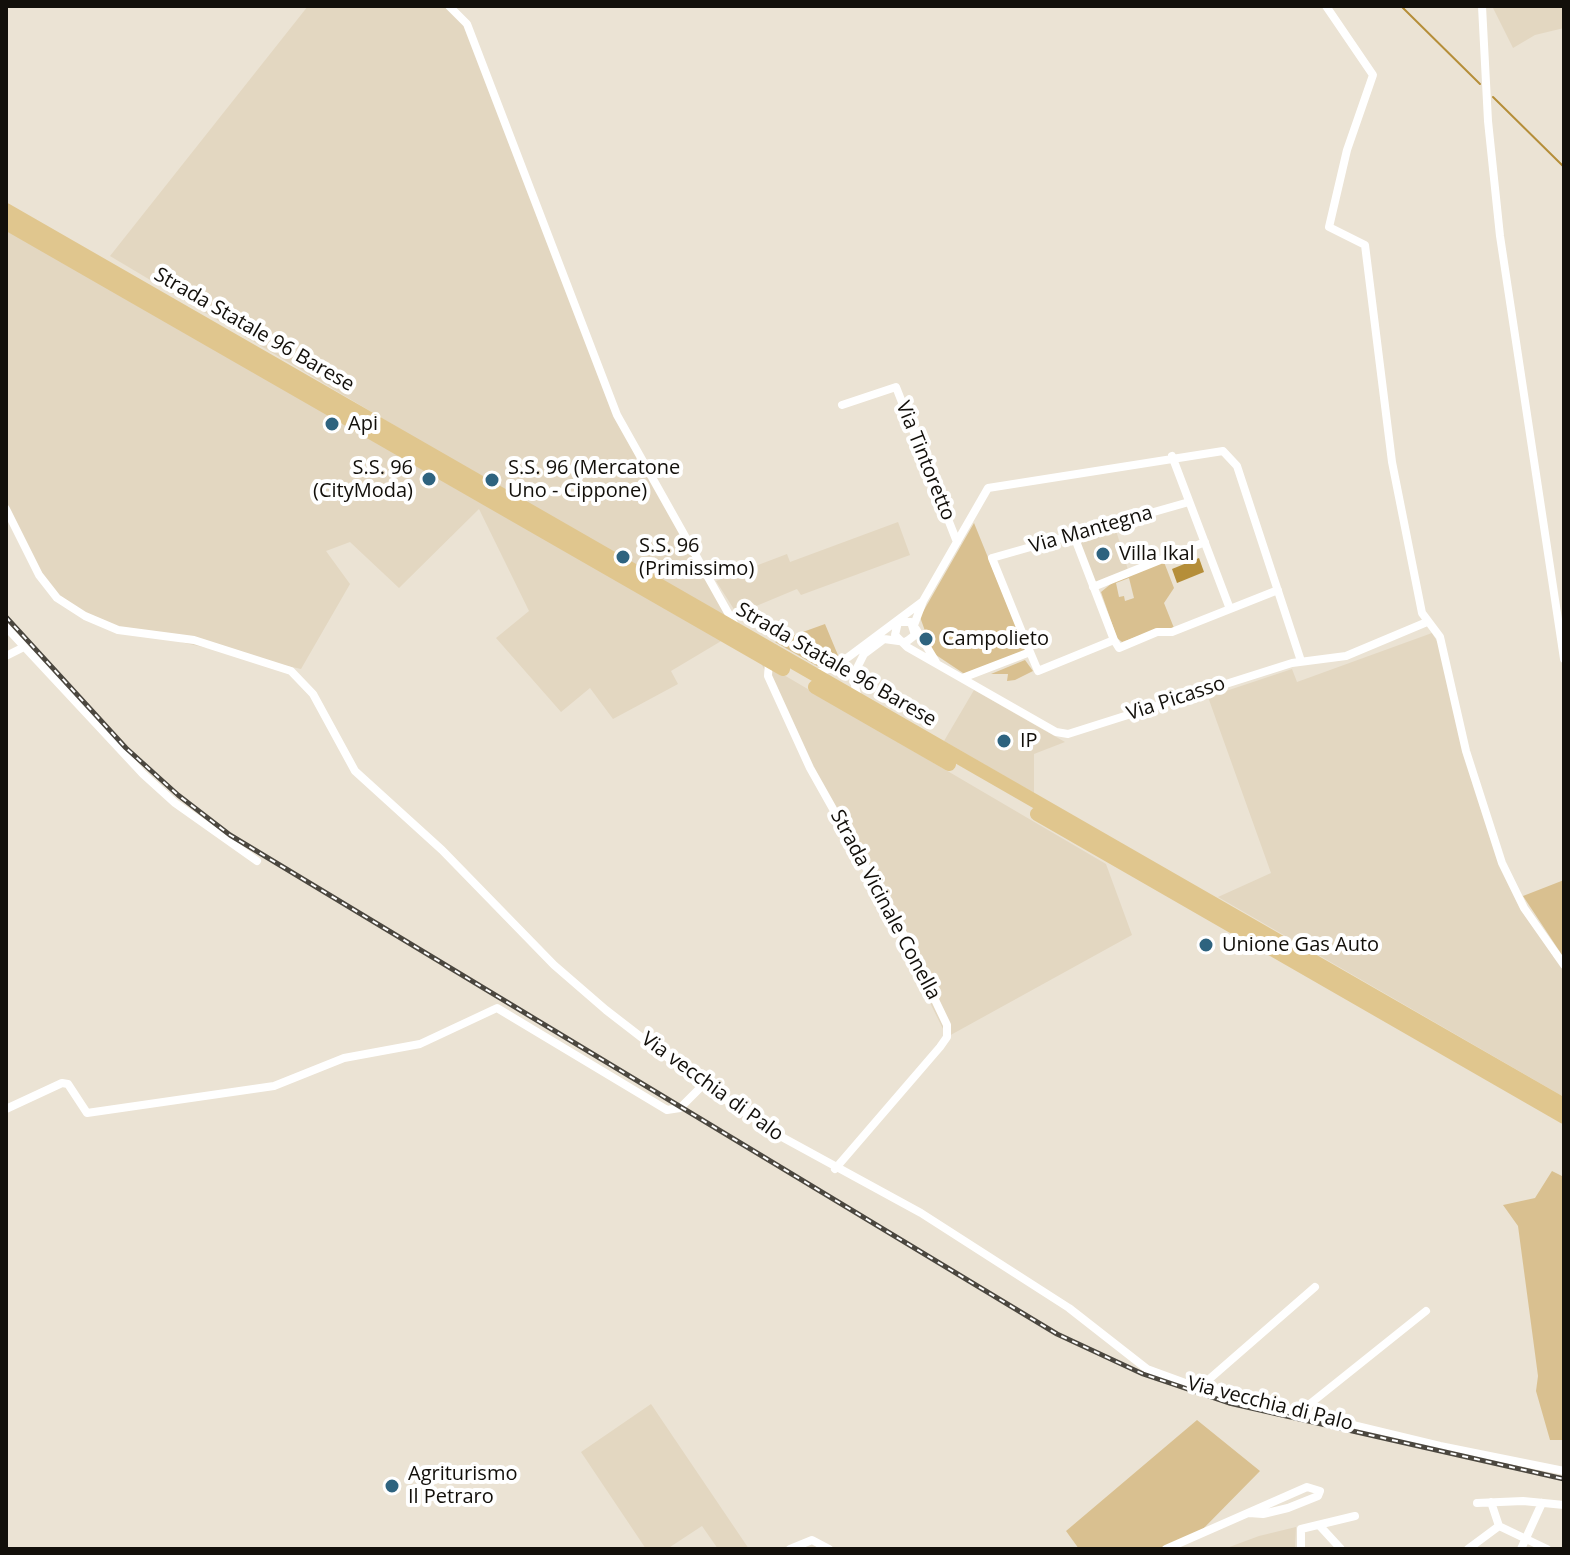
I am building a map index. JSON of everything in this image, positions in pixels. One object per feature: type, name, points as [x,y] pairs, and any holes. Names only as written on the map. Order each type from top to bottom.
[{"type":"main road","name":"Strada Statale 96 Barese","points":[[6,210],[1564,1105]]},
{"type":"main road","name":"Strada Statale 96 Barese","points":[[6,223],[1564,1117]]},
{"type":"street","points":[[449,6],[467,24],[617,415],[738,631]]},
{"type":"street","points":[[1326,6],[1373,75],[1347,150],[1329,227],[1365,245],[1392,462],[1427,622],[1440,637],[1466,751],[1502,863],[1524,908],[1564,965]]},
{"type":"street","points":[[1482,6],[1488,121],[1500,236],[1564,659]]},
{"type":"street","name":"Via Tintoretto","points":[[842,405],[896,387],[957,542]]},
{"type":"street","points":[[865,705],[854,692],[852,683],[858,661],[876,643],[910,640],[923,601],[988,488],[1210,452],[1223,451],[1237,466],[1301,661]]},
{"type":"street","points":[[1172,456],[1230,609]]},
{"type":"street","name":"Via Mantegna","points":[[1030,652],[992,558],[1189,502]]},
{"type":"street","name":"Via vecchia di Palo","points":[[6,509],[39,575],[57,598],[85,616],[118,630],[194,640],[291,671],[303,680],[355,771],[442,850],[554,965],[703,1085],[835,1169],[921,1213],[1055,1299],[1147,1369],[1199,1388],[1440,1446],[1564,1471]]},
{"type":"street","points":[[1074,536],[1119,648],[1157,632],[1172,632],[1278,590]]},
{"type":"street","points":[[1093,587],[1205,542]]},
{"type":"street","points":[[805,671],[818,674],[830,671],[923,601]]},
{"type":"street","points":[[898,622],[905,620],[914,627],[937,663]]},
{"type":"street","points":[[898,622],[894,631],[899,640]]},
{"type":"street","name":"Via Picasso","points":[[899,640],[1056,732],[1068,734],[1301,661],[1346,656],[1427,622]]},
{"type":"street","points":[[6,627],[151,781],[211,830],[257,861]]},
{"type":"street","points":[[965,677],[1030,652],[1038,671],[1114,640]]},
{"type":"street","points":[[6,656],[24,647]]},
{"type":"street","name":"Strada Vicinale Conella","points":[[769,661],[768,676],[810,768],[905,937],[947,1025],[947,1037],[940,1047],[835,1169]]},
{"type":"street","points":[[6,1109],[62,1083],[68,1084],[87,1113],[274,1086],[344,1058],[427,1041],[497,1008],[671,1112],[703,1085]]},
{"type":"street","points":[[1199,1388],[1315,1287]]},
{"type":"street","points":[[1301,1411],[1426,1311]]},
{"type":"street","points":[[1166,1549],[1307,1487],[1320,1491],[1318,1496],[1288,1508],[1263,1514],[1249,1513]]},
{"type":"street","points":[[1491,1502],[1499,1526],[1547,1549]]},
{"type":"street","points":[[1477,1503],[1564,1505]]},
{"type":"street","points":[[1521,1549],[1542,1503]]},
{"type":"street","points":[[1301,1549],[1301,1529],[1355,1516]]},
{"type":"street","points":[[1319,1525],[1341,1549]]},
{"type":"street","points":[[1468,1549],[1499,1526]]},
{"type":"street","points":[[790,1549],[812,1540],[829,1549]]},
{"type":"shaded area","points":[[308,6],[449,6],[467,24],[617,415],[738,631],[671,671],[678,684],[613,719],[590,688],[561,712],[496,638],[529,611],[479,509],[399,588],[350,542],[326,551],[350,584],[301,669],[140,633],[85,616],[48,587],[6,509],[6,235],[12,226],[712,615],[110,256]]},
{"type":"shaded area","points":[[1492,6],[1564,6],[1564,28],[1535,35],[1513,48]]},
{"type":"shaded area","points":[[898,522],[910,555],[801,595],[797,589],[737,614],[716,581],[787,554],[790,562]]},
{"type":"shaded area","points":[[974,523],[1026,651],[966,675],[933,653],[920,617]]},
{"type":"shaded area","name":"Villa Ikal","points":[[1115,527],[1128,570],[1095,584],[1077,538]]},
{"type":"shaded area","points":[[1199,558],[1204,572],[1177,583],[1172,569]]},
{"type":"shaded area","points":[[1164,562],[1174,588],[1164,603],[1174,628],[1158,629],[1122,642],[1117,638],[1101,592],[1112,583]],"holes":[[[1129,578],[1134,598],[1125,601],[1124,596],[1119,597],[1116,583]]]},
{"type":"shaded area","points":[[825,624],[840,660],[834,664],[817,666],[775,642]]},
{"type":"shaded area","points":[[1432,633],[1438,643],[1455,716],[1523,912],[1564,971],[1564,1097],[1218,897],[1271,873],[1208,697],[1292,669],[1297,682]]},
{"type":"shaded area","points":[[1025,660],[1033,671],[1015,680],[1007,681],[1008,674],[991,674]]},
{"type":"shaded area","points":[[760,661],[1106,864],[1132,935],[947,1037]]},
{"type":"shaded area","name":"IP","points":[[974,690],[1065,742],[1034,754],[1034,793],[944,741]]},
{"type":"shaded area","points":[[1564,880],[1564,958],[1523,896]]},
{"type":"shaded area","points":[[1552,1171],[1564,1177],[1564,1440],[1550,1440],[1536,1391],[1538,1376],[1518,1226],[1503,1205],[1535,1198]]},
{"type":"shaded area","points":[[651,1404],[749,1549],[718,1549],[702,1526],[667,1549],[646,1549],[581,1452]]},
{"type":"shaded area","points":[[1197,1420],[1260,1471],[1200,1532],[1162,1549],[1079,1549],[1066,1531]]},
{"type":"shaded area","points":[[1296,1527],[1295,1549],[1224,1549],[1259,1536]]},
{"type":"waterway","points":[[1401,6],[1480,84]]},
{"type":"waterway","points":[[1493,97],[1564,167]]},
{"type":"railway","points":[[6,617],[126,748],[178,795],[230,835],[1057,1334],[1143,1374],[1229,1403],[1564,1479]]},
{"type":"place","name":"Api","points":[[332,424]]},
{"type":"place","name":"S.S. 96 (CityModa)","points":[[429,479]]},
{"type":"place","name":"S.S. 96 (Mercatone Uno - Cippone)","points":[[492,480]]},
{"type":"place","name":"Villa Ikal","points":[[1103,554]]},
{"type":"place","name":"S.S. 96 (Primissimo)","points":[[623,557]]},
{"type":"place","name":"Campolieto","points":[[926,639]]},
{"type":"place","name":"IP","points":[[1004,741]]},
{"type":"place","name":"Unione Gas Auto","points":[[1206,945]]},
{"type":"place","name":"Agriturismo Il Petraro","points":[[392,1486]]}]
